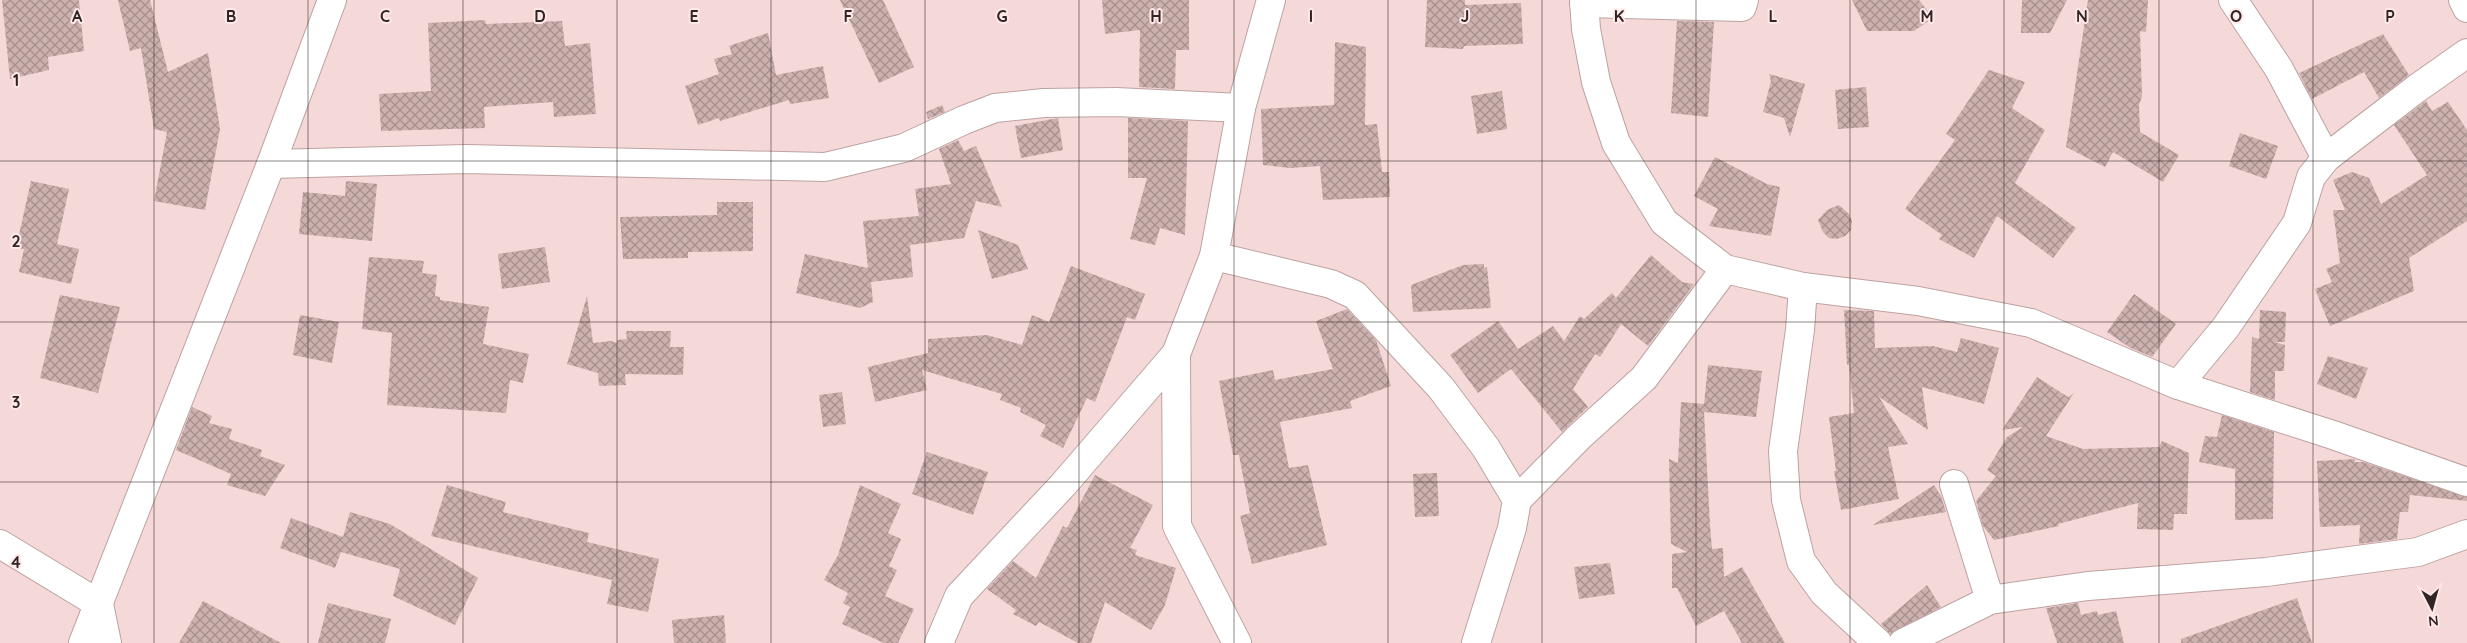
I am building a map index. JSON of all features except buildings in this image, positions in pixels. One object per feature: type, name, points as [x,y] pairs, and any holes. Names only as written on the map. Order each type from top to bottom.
[{"type":"street","points":[[83,643],[332,0]]},
{"type":"street","points":[[939,643],[959,596],[1063,485],[1176,354],[1214,256],[1241,108],[1271,0]]},
{"type":"street","points":[[1744,0],[1742,7],[1584,2],[1596,82],[1616,143],[1664,222],[1725,269],[1803,287],[1918,301],[2030,323],[2178,385],[2334,435],[2467,482]]},
{"type":"street","points":[[2232,0],[2279,69],[2326,158]]},
{"type":"street","points":[[2463,0],[2467,8]]},
{"type":"street","points":[[2178,385],[2226,327],[2298,223],[2311,177],[2326,158],[2416,89],[2467,53]]},
{"type":"street","points":[[270,164],[466,159],[825,166],[904,148],[995,108],[1044,104],[1116,102],[1241,108]]},
{"type":"street","points":[[1214,256],[1331,284],[1355,295],[1441,388],[1486,448],[1517,500]]},
{"type":"street","points":[[1476,643],[1512,528],[1517,500],[1579,437],[1644,378],[1725,269]]},
{"type":"street","points":[[1803,287],[1800,330],[1783,451],[1786,500],[1801,561],[1824,593],[1878,643]]},
{"type":"street","points":[[1176,354],[1177,526],[1237,643]]},
{"type":"street","points":[[1954,484],[1990,600]]},
{"type":"street","points":[[1903,643],[1990,600],[2088,586],[2266,572],[2418,552],[2467,534]]},
{"type":"street","points":[[0,544],[99,604],[107,643]]}]
